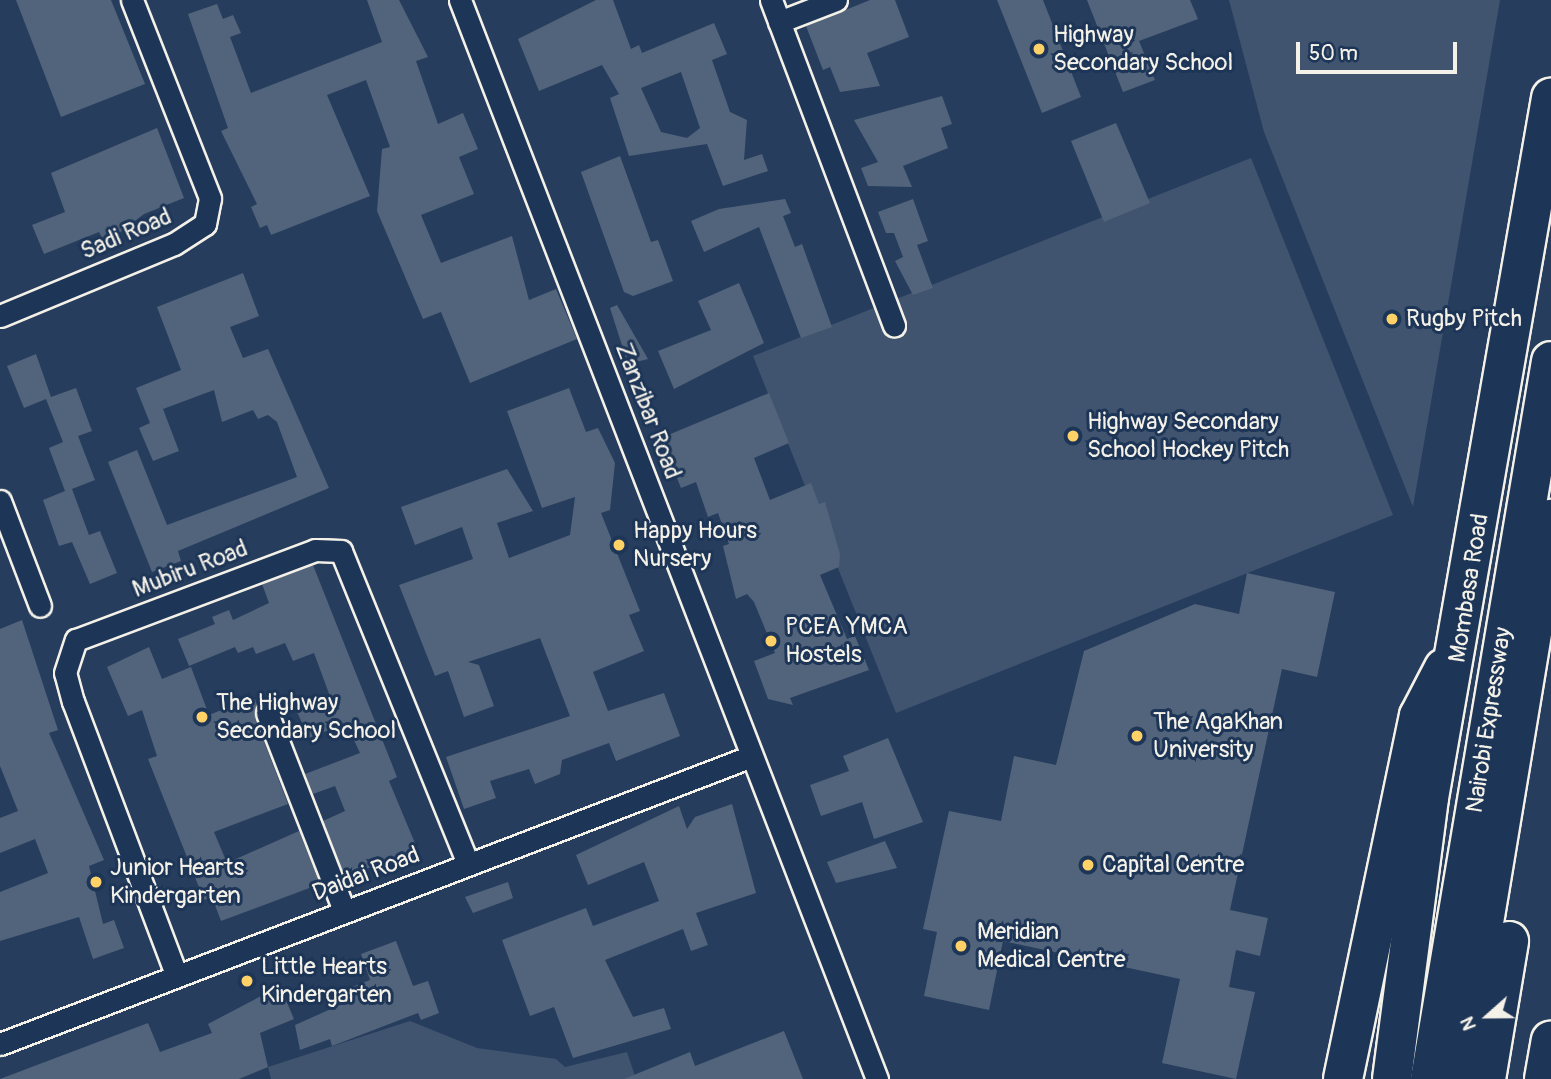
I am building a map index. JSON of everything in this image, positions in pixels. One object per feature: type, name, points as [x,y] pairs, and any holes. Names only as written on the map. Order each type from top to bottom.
[{"type":"highway","name":"Mombasa Road","points":[[1392,1079],[1429,798],[1463,633],[1551,98]]},
{"type":"highway","name":"Nairobi Expressway","points":[[1430,1079],[1498,662],[1551,361]]},
{"type":"highway","name":"Nairobi Expressway","points":[[1458,1079],[1551,519]]},
{"type":"highway","points":[[1343,1079],[1419,716],[1463,633]]},
{"type":"highway","points":[[1412,1079],[1498,662]]},
{"type":"highway","points":[[1486,1079],[1551,676]]},
{"type":"highway","points":[[1544,1079],[1551,1041]]},
{"type":"street","name":"Sadi Road","points":[[0,316],[174,243],[205,223],[210,198],[132,0]]},
{"type":"street","name":"Zanzibar Road","points":[[460,0],[877,1079]]},
{"type":"street","points":[[771,0],[894,326]]},
{"type":"street","points":[[779,22],[836,0]]},
{"type":"street","points":[[0,501],[40,606]]},
{"type":"street","name":"Mubiru Road","points":[[176,974],[73,702],[65,673],[76,640],[314,550],[341,551],[468,864]]},
{"type":"street","points":[[267,713],[344,910]]},
{"type":"street","name":"Daidai Road","points":[[0,1044],[176,974],[752,756]]},
{"type":"shaded area","name":"Rugby Pitch","points":[[1229,0],[1500,0],[1413,507],[1264,132]]},
{"type":"shaded area","name":"Highway Secondary School Hockey Pitch","points":[[1251,158],[1393,515],[896,713],[753,356]]},
{"type":"shaded area","points":[[410,1021],[477,1048],[556,1059],[565,1067],[627,1052],[636,1079],[271,1079],[268,1067]]},
{"type":"building","points":[[16,0],[111,0],[145,84],[61,117]]},
{"type":"building","points":[[367,0],[399,0],[428,57],[416,61],[438,124],[463,113],[478,149],[459,157],[474,194],[421,215],[441,263],[512,236],[529,300],[556,289],[577,339],[470,383],[441,312],[423,319],[377,211],[382,149],[390,147],[366,80],[327,95],[370,196],[271,235],[267,225],[260,228],[251,207],[257,204],[221,131],[228,128],[188,14],[217,4],[223,19],[233,15],[241,33],[230,37],[251,93],[382,42]]},
{"type":"building","points":[[596,0],[613,0],[631,49],[639,45],[642,53],[714,23],[727,54],[712,60],[730,112],[747,120],[744,160],[762,154],[768,171],[723,186],[707,144],[629,156],[610,98],[619,94],[602,65],[539,91],[518,39]],"holes":[[[681,72],[700,128],[687,138],[661,132],[641,88]]]},
{"type":"building","points":[[870,0],[895,0],[909,37],[867,53],[880,86],[840,92],[830,67],[823,70],[806,26]]},
{"type":"building","name":"Highway Secondary School","points":[[997,0],[1043,0],[1081,97],[1042,113]]},
{"type":"building","name":"Highway Secondary School","points":[[1087,0],[1190,0],[1198,19],[1139,41],[1155,80],[1123,92]]},
{"type":"building","points":[[942,96],[952,124],[941,128],[948,148],[903,166],[912,187],[868,186],[861,168],[878,162],[854,120]]},
{"type":"building","points":[[1116,123],[1150,203],[1104,222],[1071,141]]},
{"type":"building","points":[[157,128],[184,198],[144,214],[105,244],[99,232],[44,254],[32,225],[65,212],[51,173]]},
{"type":"building","points":[[620,156],[651,242],[658,240],[673,281],[633,296],[624,292],[581,172]]},
{"type":"building","points":[[785,199],[791,213],[783,216],[795,247],[802,244],[832,327],[801,338],[759,227],[704,252],[691,221],[719,209]]},
{"type":"building","points":[[913,199],[928,241],[917,245],[933,288],[913,295],[895,261],[903,257],[894,233],[886,233],[878,212]]},
{"type":"building","points":[[243,273],[259,316],[230,327],[243,358],[268,349],[329,488],[178,551],[181,561],[152,572],[108,462],[137,450],[167,525],[297,477],[277,422],[268,415],[258,419],[253,410],[222,422],[214,390],[163,409],[179,451],[153,461],[139,428],[150,423],[136,388],[181,370],[157,307]]},
{"type":"building","points":[[739,283],[764,343],[674,389],[658,351],[711,330],[698,301]]},
{"type":"building","points":[[617,305],[648,359],[628,364],[610,308]]},
{"type":"building","points":[[36,354],[51,397],[76,388],[92,431],[78,436],[95,480],[72,489],[89,535],[100,531],[117,573],[90,584],[72,542],[59,546],[43,500],[65,491],[49,448],[63,442],[46,399],[24,408],[7,366]]},
{"type":"building","points":[[569,388],[586,432],[598,428],[615,463],[610,510],[601,513],[640,611],[629,615],[644,651],[593,672],[608,711],[664,693],[680,736],[616,761],[609,743],[562,760],[560,774],[535,784],[529,769],[490,781],[496,798],[464,809],[446,757],[570,716],[540,638],[468,662],[479,665],[494,706],[464,717],[448,671],[435,676],[399,585],[473,559],[462,527],[415,545],[401,507],[507,469],[533,511],[497,523],[509,558],[570,535],[575,497],[542,508],[507,411]]},
{"type":"building","points":[[769,393],[789,443],[754,458],[770,500],[811,483],[819,504],[825,502],[840,554],[839,567],[820,575],[847,639],[855,636],[869,670],[790,698],[793,705],[768,699],[754,661],[775,653],[754,602],[747,594],[736,599],[723,546],[729,544],[718,513],[708,517],[696,482],[681,488],[661,438]]},
{"type":"building","points":[[313,565],[397,777],[389,781],[417,848],[352,875],[344,874],[323,821],[345,811],[335,786],[313,794],[305,774],[360,753],[346,723],[309,738],[297,712],[331,699],[314,653],[293,661],[285,643],[256,654],[253,647],[238,653],[235,647],[189,666],[178,639],[215,624],[212,617],[229,610],[233,620],[269,603],[262,584]]},
{"type":"building","name":"Capital Centre","points":[[1247,573],[1335,592],[1317,677],[1282,669],[1230,910],[1268,918],[1260,956],[1236,950],[1229,987],[1255,992],[1236,1079],[1162,1063],[1180,979],[1003,941],[989,1010],[924,996],[937,932],[923,929],[949,811],[1001,821],[1014,756],[1056,765],[1084,651],[1195,604],[1239,614]]},
{"type":"building","points":[[22,620],[58,730],[49,733],[104,860],[89,866],[103,924],[114,920],[124,948],[93,959],[79,917],[0,941],[0,892],[48,873],[35,839],[0,853],[0,818],[18,811],[0,766],[0,629]]},
{"type":"building","points":[[149,647],[162,679],[191,667],[209,715],[254,697],[257,705],[255,718],[288,804],[214,832],[227,863],[299,831],[320,884],[221,921],[212,897],[204,900],[148,759],[157,756],[142,710],[128,716],[107,667]]},
{"type":"building","points":[[888,738],[923,822],[874,839],[862,802],[821,816],[810,785],[849,771],[843,756]]},
{"type":"building","points":[[732,804],[756,893],[696,913],[708,945],[691,951],[683,929],[605,960],[633,1017],[664,1008],[671,1029],[573,1058],[554,1007],[530,1016],[502,940],[586,908],[593,926],[659,901],[644,862],[588,885],[576,855],[679,806],[687,829],[695,817]]},
{"type":"building","points":[[885,841],[897,868],[836,883],[827,862]]},
{"type":"building","points":[[508,882],[513,898],[473,913],[465,897]]},
{"type":"building","points":[[396,941],[413,986],[428,981],[439,1013],[421,1020],[418,1013],[332,1046],[330,1039],[300,1050],[295,1025],[351,1000],[347,989],[370,980],[361,954]]},
{"type":"building","points":[[280,986],[294,1019],[260,1033],[268,1067],[239,1079],[0,1079],[148,1023],[160,1052],[212,1033],[208,1024]]},
{"type":"building","points":[[784,1031],[803,1079],[624,1079],[690,1052],[695,1066]]},
{"type":"place","name":"Highway Secondary School","points":[[1039,49]]},
{"type":"place","name":"Rugby Pitch","points":[[1392,319]]},
{"type":"place","name":"Highway Secondary School Hockey Pitch","points":[[1073,436]]},
{"type":"place","name":"Happy Hours Nursery","points":[[619,545]]},
{"type":"place","name":"PCEA YMCA Hostels","points":[[771,641]]},
{"type":"place","name":"The Highway Secondary School","points":[[202,717]]},
{"type":"place","name":"The AgaKhan University","points":[[1137,736]]},
{"type":"place","name":"Capital Centre","points":[[1088,865]]},
{"type":"place","name":"Junior Hearts Kindergarten","points":[[96,882]]},
{"type":"place","name":"Meridian Medical Centre","points":[[961,946]]},
{"type":"place","name":"Little Hearts Kindergarten","points":[[247,981]]}]
